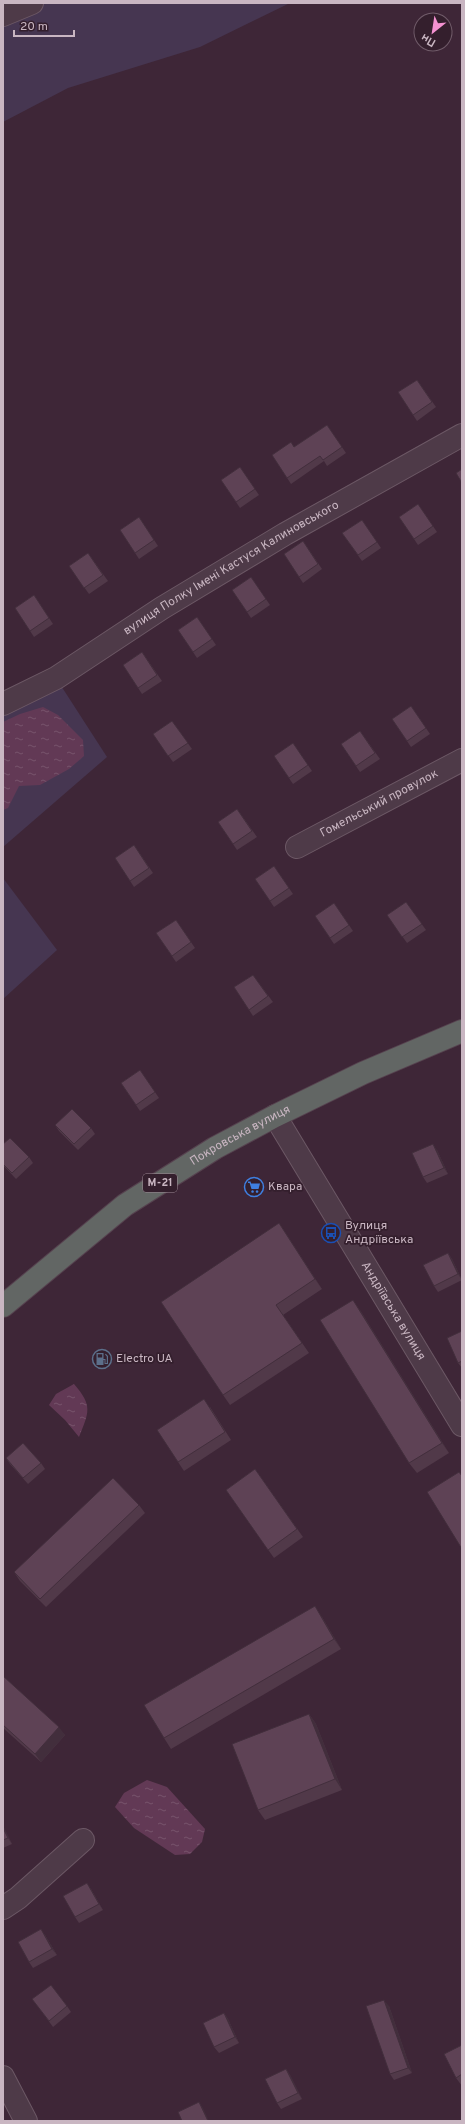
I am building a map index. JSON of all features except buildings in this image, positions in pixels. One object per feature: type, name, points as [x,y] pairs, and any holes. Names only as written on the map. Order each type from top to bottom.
[{"type":"highway","name":"Покровська вулиця","points":[[3,1306],[125,1205],[215,1148],[275,1116],[400,1056],[462,1031]]},
{"type":"street","points":[[3,15],[32,3]]},
{"type":"street","name":"вулиця Полку Імені Кастуся Калиновського","points":[[3,704],[56,678],[162,608],[284,534],[462,436]]},
{"type":"street","name":"Гомельський провулок","points":[[297,847],[462,760]]},
{"type":"street","name":"Андріївська вулиця","points":[[275,1116],[462,1425]]},
{"type":"street","points":[[3,1908],[18,1898],[83,1840]]},
{"type":"street","points":[[3,2077],[26,2121]]},
{"type":"shaded area","points":[[32,3],[290,3],[200,47],[68,88],[3,122],[3,15]]},
{"type":"shaded area","points":[[56,678],[107,757],[3,847],[3,704]]},
{"type":"shaded area","points":[[3,878],[57,950],[3,999]]},
{"type":"water","points":[[43,707],[58,715],[83,740],[84,756],[69,769],[40,785],[19,786],[8,808],[3,810],[3,722],[20,714]]},
{"type":"water","points":[[74,1384],[87,1404],[87,1415],[79,1437],[65,1420],[49,1405],[56,1394]]},
{"type":"water","points":[[147,1780],[167,1787],[205,1829],[202,1842],[190,1854],[175,1855],[134,1828],[115,1807],[124,1793]]},
{"type":"place","name":"Квара","points":[[254,1187]]},
{"type":"place","name":"Вулиця Андріївська","points":[[331,1233]]},
{"type":"place","name":"Electro UA","points":[[102,1359]]}]
